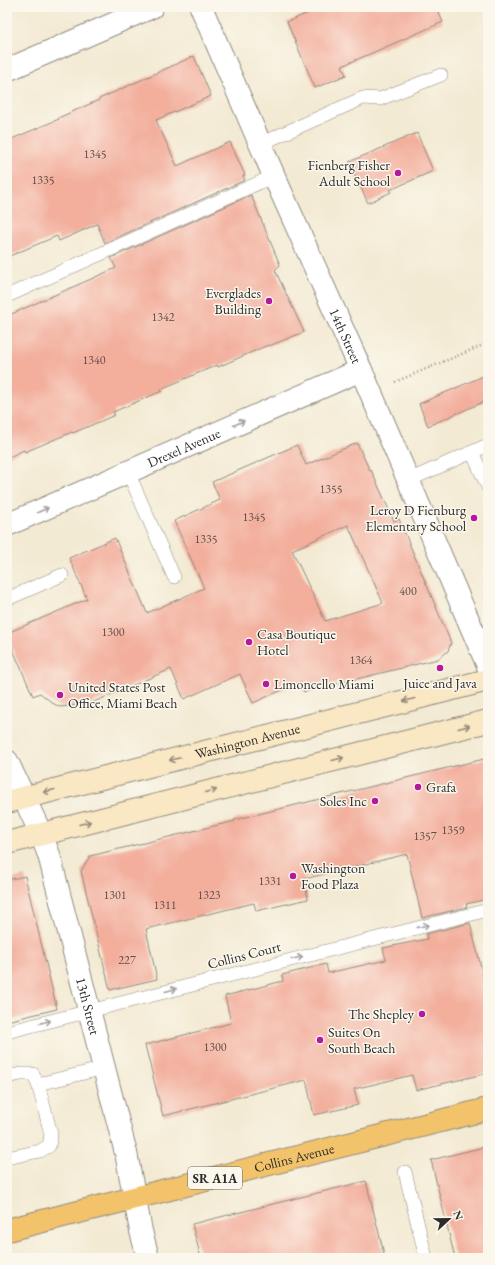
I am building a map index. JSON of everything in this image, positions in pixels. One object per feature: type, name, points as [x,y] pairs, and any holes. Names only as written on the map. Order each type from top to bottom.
[{"type":"main road","name":"Washington Avenue","points":[[15,800],[488,680]]},
{"type":"main road","points":[[7,843],[488,721]]},
{"type":"main road","name":"Collins Avenue","points":[[7,1230],[488,1109]]},
{"type":"street","points":[[7,70],[152,7]]},
{"type":"street","name":"14th Street","points":[[201,7],[274,176],[409,480],[488,666]]},
{"type":"street","name":"Drexel Avenue","points":[[7,525],[361,370]]},
{"type":"street","name":"13th Street","points":[[7,761],[15,800],[41,834],[49,856],[126,1153],[148,1258]]},
{"type":"lane","points":[[260,144],[363,98],[380,99],[441,75]]},
{"type":"lane","points":[[7,296],[274,176]]},
{"type":"lane","points":[[409,480],[488,445]]},
{"type":"lane","points":[[472,452],[488,487]]},
{"type":"lane","points":[[128,472],[174,577]]},
{"type":"lane","points":[[7,599],[62,574]]},
{"type":"lane","name":"Collins Court","points":[[7,1032],[488,910]]},
{"type":"lane","points":[[38,1084],[105,1068]]},
{"type":"lane","points":[[7,1077],[21,1074],[33,1074],[38,1084],[51,1134],[49,1146],[40,1151],[7,1158]]},
{"type":"lane","points":[[405,1172],[426,1258]]},
{"type":"path","points":[[395,382],[488,343]]},
{"type":"building","points":[[322,7],[436,7],[443,22],[342,66],[346,75],[315,88],[287,22]]},
{"type":"building","points":[[194,56],[211,96],[156,120],[177,166],[230,142],[245,175],[243,176],[245,180],[105,243],[97,224],[59,241],[57,236],[7,257],[7,141],[59,119],[58,118]]},
{"type":"building","points":[[417,133],[433,171],[390,190],[391,192],[368,203],[349,162]]},
{"type":"building","points":[[251,195],[280,265],[275,270],[304,332],[269,346],[268,345],[218,367],[217,365],[113,412],[115,415],[7,458],[7,316],[116,268],[111,258]]},
{"type":"building","points":[[488,374],[488,400],[428,426],[419,404]]},
{"type":"building","points":[[357,443],[394,521],[399,519],[451,643],[448,651],[438,659],[304,692],[300,682],[253,703],[240,674],[184,699],[171,669],[82,707],[79,705],[60,707],[40,693],[33,696],[7,633],[87,599],[69,558],[115,538],[147,613],[204,588],[174,521],[220,500],[212,482],[297,445],[306,465]],"holes":[[[348,525],[383,603],[325,621],[292,550]]]},
{"type":"building","points":[[488,758],[488,899],[466,904],[467,907],[422,918],[407,854],[304,879],[308,899],[256,911],[254,903],[146,929],[157,979],[110,990],[81,871],[90,856]]},
{"type":"building","points":[[25,876],[57,1009],[7,1021],[7,880]]},
{"type":"building","points":[[470,923],[484,979],[488,978],[488,1073],[416,1090],[412,1075],[354,1089],[358,1105],[314,1115],[306,1080],[163,1116],[145,1045],[231,1023],[225,996],[283,981],[282,975],[326,964],[328,973],[386,960],[383,948],[427,939],[426,934]]},
{"type":"building","points":[[488,1146],[488,1258],[455,1258],[431,1160]]},
{"type":"building","points":[[366,1181],[385,1258],[201,1258],[192,1224]]},
{"type":"place","name":"Fienberg Fisher Adult School","points":[[398,173]]},
{"type":"place","name":"Everglades Building","points":[[269,301]]},
{"type":"place","name":"Leroy D Fienburg Elementary School","points":[[474,518]]},
{"type":"place","name":"Casa Boutique Hotel","points":[[249,642]]},
{"type":"place","name":"Juice and Java","points":[[440,668]]},
{"type":"place","name":"Limoncello Miami","points":[[266,684]]},
{"type":"place","name":"United States Post Office, Miami Beach","points":[[60,695]]},
{"type":"place","name":"Grafa","points":[[418,787]]},
{"type":"place","name":"Soles Inc","points":[[375,801]]},
{"type":"place","name":"Washington Food Plaza","points":[[293,876]]},
{"type":"place","name":"The Shepley","points":[[422,1014]]},
{"type":"place","name":"Suites On South Beach","points":[[320,1040]]}]
